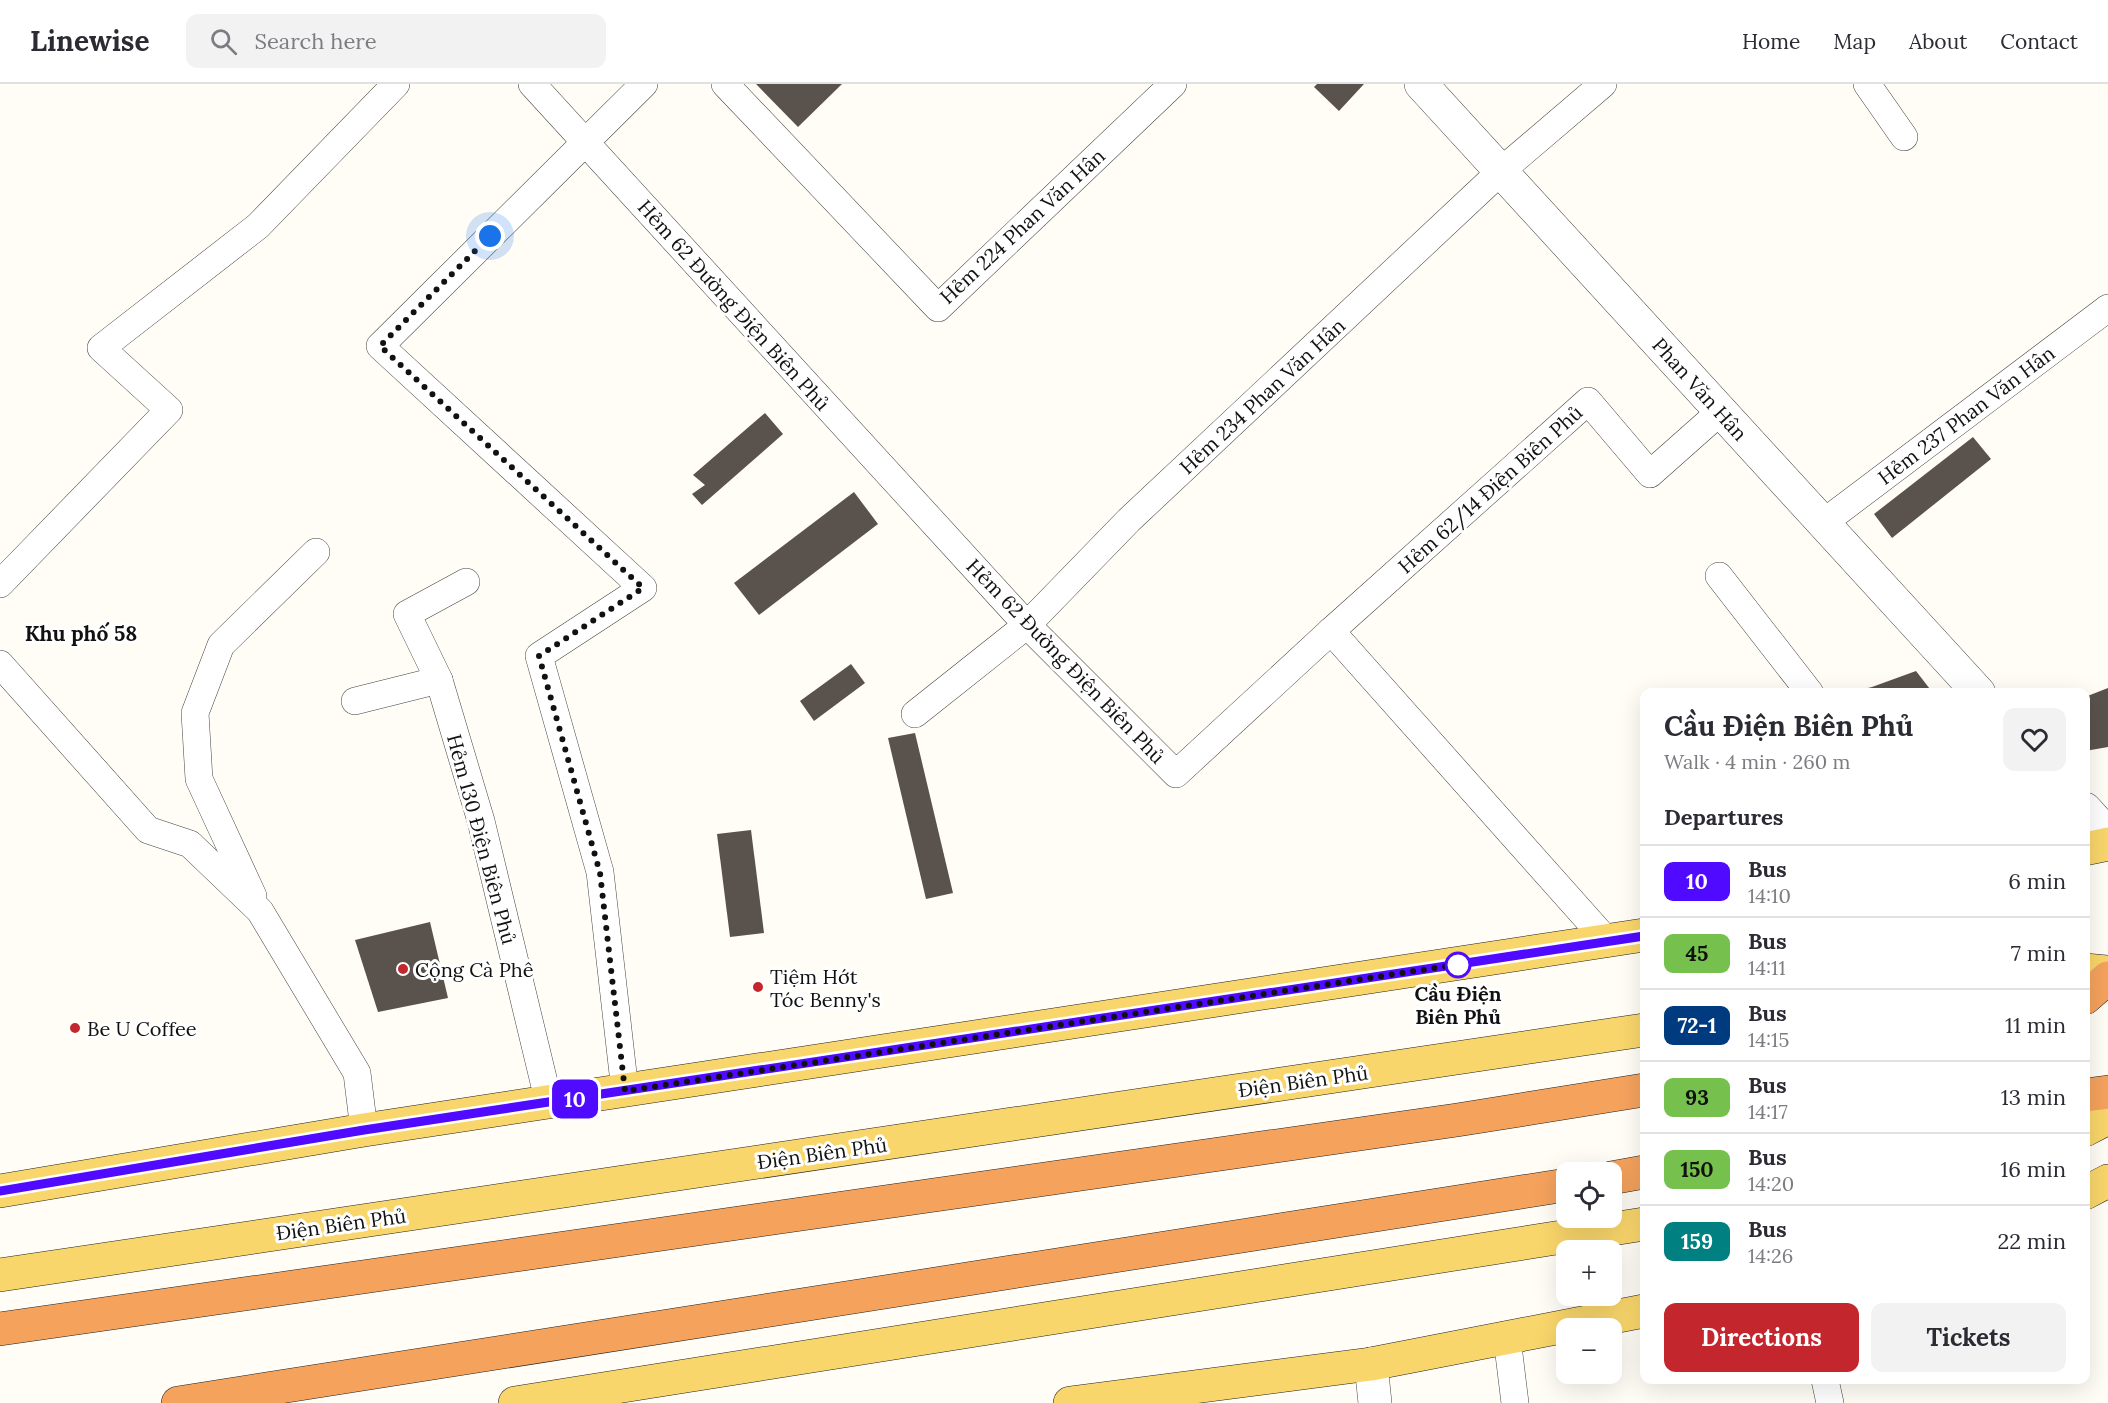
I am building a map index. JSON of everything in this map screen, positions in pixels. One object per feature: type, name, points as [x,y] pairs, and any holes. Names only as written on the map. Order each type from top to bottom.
[{"type":"highway","points":[[2090,994],[2108,978]]},
{"type":"highway","points":[[0,1329],[1457,1120],[1640,1091]]},
{"type":"highway","points":[[2090,1094],[2108,1092]]},
{"type":"highway","points":[[1622,1176],[1640,1173]]},
{"type":"highway","points":[[178,1403],[1556,1187]]},
{"type":"main road","points":[[2090,848],[2108,844]]},
{"type":"main road","points":[[0,1191],[364,1130],[1640,936]]},
{"type":"main road","points":[[2090,970],[2108,972]]},
{"type":"main road","name":"Điện Biên Phủ","points":[[0,1275],[1640,1031]]},
{"type":"main road","points":[[2090,1127],[2108,1118]]},
{"type":"main road","points":[[2090,1189],[2108,1180]]},
{"type":"main road","points":[[515,1403],[1640,1225]]},
{"type":"main road","points":[[1070,1403],[1371,1364],[1640,1312]]},
{"type":"street","name":"Phan Văn Hân","points":[[1421,84],[1974,688]]},
{"type":"street","points":[[2090,814],[2108,834]]},
{"type":"street","points":[[1371,1364],[1375,1403]]},
{"type":"lane","points":[[0,584],[169,410],[101,348],[258,226],[396,84]]},
{"type":"lane","name":"Hẻm 62 Đường Điện Biên Phủ","points":[[532,84],[1027,625],[1176,774],[1331,631]]},
{"type":"lane","points":[[625,1091],[600,873],[539,656],[643,588],[380,346],[644,84]]},
{"type":"lane","name":"Hẻm 224 Phan Văn Hân","points":[[725,84],[938,308],[1173,84]]},
{"type":"lane","name":"Hẻm 234 Phan Văn Hân","points":[[915,714],[1027,625],[1129,520],[1501,171],[1604,84]]},
{"type":"lane","points":[[1867,84],[1904,137]]},
{"type":"lane","name":"Hẻm 237 Phan Văn Hân","points":[[1823,523],[2108,308]]},
{"type":"lane","name":"Hẻm 62/14 Điện Biên Phủ","points":[[1331,631],[1588,401],[1650,474],[1721,411]]},
{"type":"lane","points":[[316,552],[221,645],[195,713],[199,779],[260,911],[357,1073],[364,1130]]},
{"type":"lane","points":[[1719,576],[1806,688]]},
{"type":"lane","name":"Hẻm 130 Điện Biên Phủ","points":[[466,582],[407,614],[439,680],[481,821],[549,1103]]},
{"type":"lane","points":[[1331,631],[1608,942]]},
{"type":"lane","points":[[0,664],[148,830],[190,844],[260,911]]},
{"type":"lane","points":[[355,701],[439,680]]},
{"type":"lane","points":[[1507,1338],[1515,1403]]},
{"type":"lane","points":[[1826,1384],[1830,1403]]},
{"type":"building","points":[[756,84],[842,84],[798,127]]},
{"type":"building","points":[[1317,84],[1364,84],[1339,111],[1314,87]]},
{"type":"building","points":[[765,413],[783,434],[702,505],[692,494],[705,485],[693,475]]},
{"type":"building","points":[[1973,437],[1991,459],[1892,538],[1874,514]]},
{"type":"building","points":[[854,492],[878,524],[759,615],[734,583]]},
{"type":"building","points":[[851,664],[865,683],[814,721],[800,701]]},
{"type":"building","points":[[1916,671],[1929,688],[1868,688]]},
{"type":"building","points":[[2108,688],[2108,747],[2090,750],[2090,695]]},
{"type":"building","points":[[915,733],[953,893],[926,899],[888,738]]},
{"type":"building","points":[[751,830],[764,933],[730,937],[717,834]]},
{"type":"building","name":"Cộng Cà Phê","points":[[430,922],[448,998],[378,1012],[355,940]]},
{"type":"bus line","name":"10","points":[[0,1191],[364,1130],[1640,937]]},
{"type":"place","name":"Cầu Điện Biên Phủ","points":[[1458,965]]},
{"type":"place","name":"Cộng Cà Phê","points":[[403,969]]},
{"type":"place","name":"Tiệm Hớt Tóc Benny's","points":[[758,987]]},
{"type":"place","name":"Be U Coffee","points":[[75,1028]]},
{"type":"district","name":"Khu phố 58","points":[[81,633]]},
{"type":"route","points":[[490,236],[380,346],[643,588],[539,656],[600,873],[625,1091],[1468,963],[1458,965]]}]
